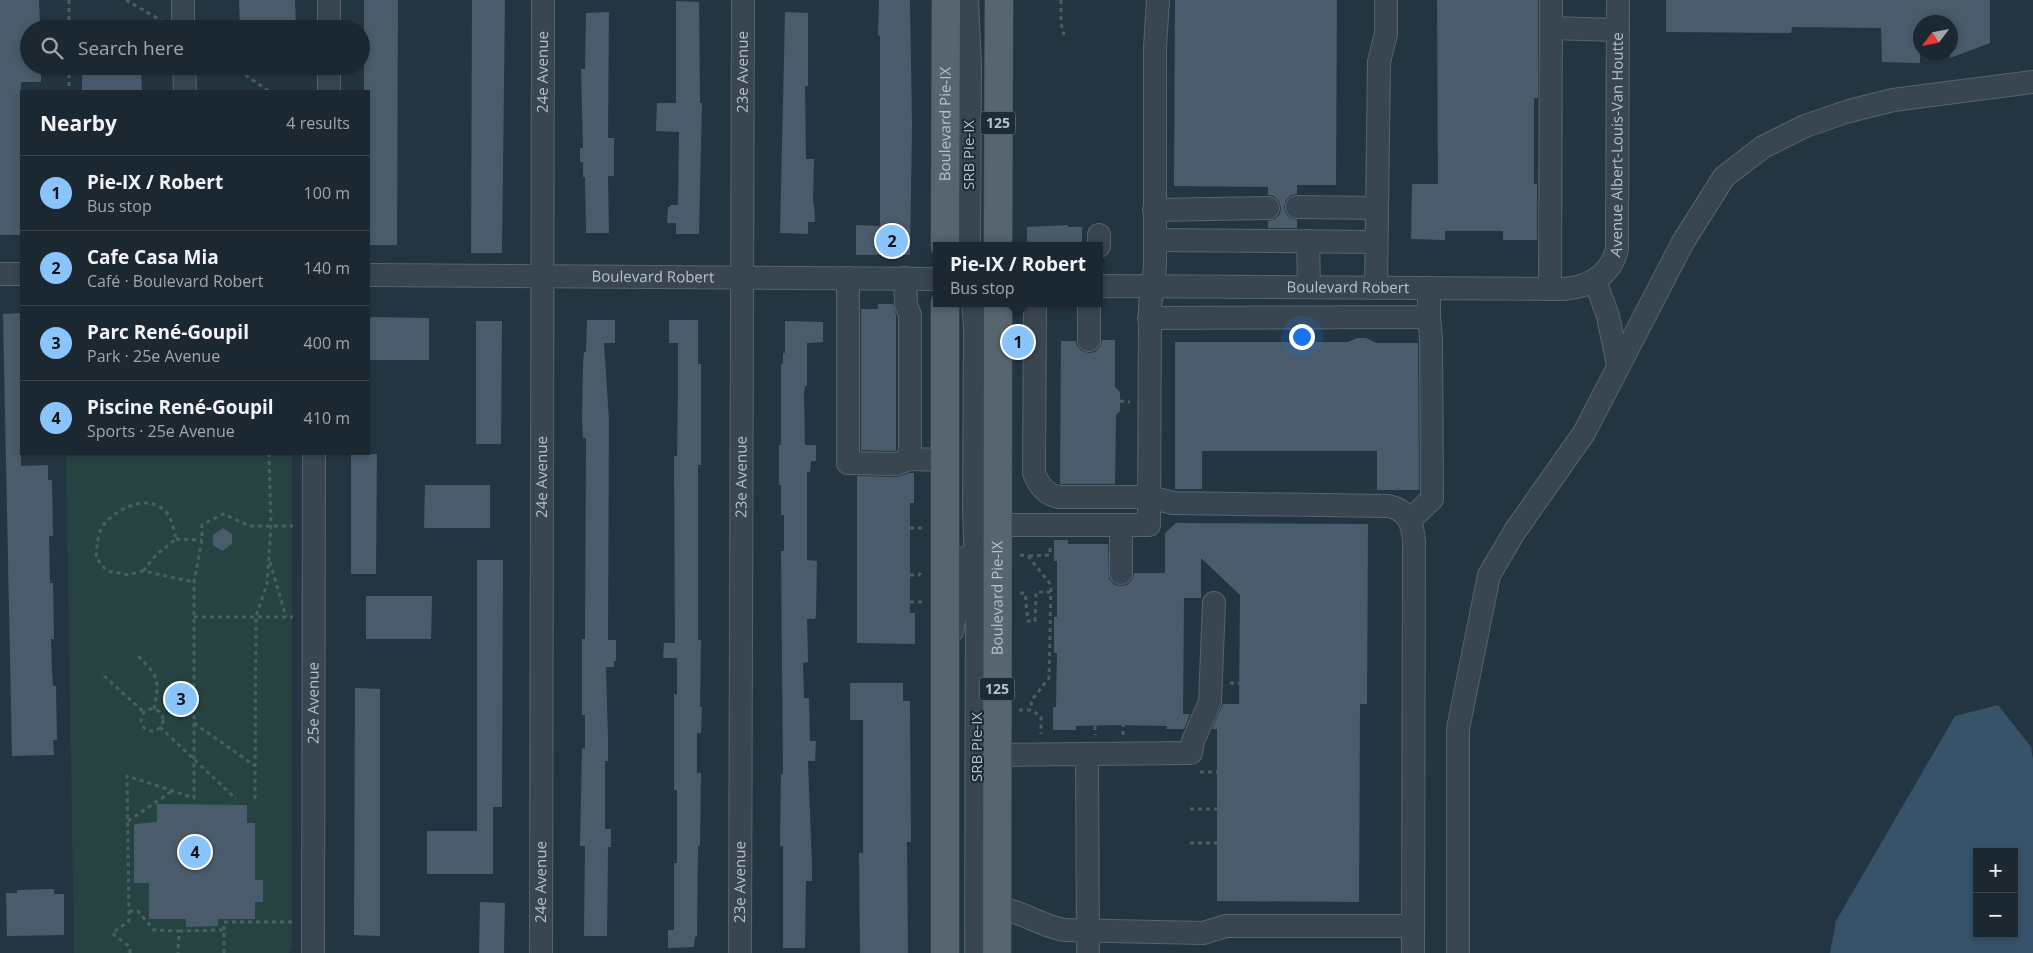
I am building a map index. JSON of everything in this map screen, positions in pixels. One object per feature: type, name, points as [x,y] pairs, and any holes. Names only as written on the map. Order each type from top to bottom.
[{"type":"main road","name":"Boulevard Pie-IX","points":[[945,242],[946,0]]},
{"type":"main road","name":"125","points":[[998,0],[998,242]]},
{"type":"main road","points":[[945,307],[945,953]]},
{"type":"main road","name":"Boulevard Pie-IX","points":[[997,953],[998,307]]},
{"type":"street","points":[[176,20],[183,0]]},
{"type":"street","points":[[329,0],[329,20]]},
{"type":"street","name":"24e Avenue","points":[[541,953],[543,0]]},
{"type":"street","name":"23e Avenue","points":[[740,953],[743,0]]},
{"type":"street","name":"SRB Pie-IX","points":[[967,0],[970,65],[969,242]]},
{"type":"street","name":"SRB Pie-IX","points":[[970,65],[978,0]]},
{"type":"street","points":[[998,525],[1149,525],[1150,318],[1155,266],[1155,48],[1158,0]]},
{"type":"street","points":[[1376,288],[1379,62],[1386,34],[1386,0]]},
{"type":"street","points":[[1550,289],[1551,0]]},
{"type":"street","name":"Avenue Albert-Louis-Van Houtte","points":[[1595,280],[1608,270],[1615,257],[1616,249],[1618,0]]},
{"type":"street","points":[[1551,28],[1618,30]]},
{"type":"street","points":[[184,75],[185,90]]},
{"type":"street","points":[[329,75],[330,90]]},
{"type":"street","points":[[1458,953],[1458,729],[1489,575],[1515,531],[1584,433],[1683,242],[1724,176],[1763,147],[1805,126],[1849,111],[1893,100],[2033,82]]},
{"type":"street","points":[[1297,207],[1376,208]]},
{"type":"street","points":[[1154,210],[1268,208]]},
{"type":"street","points":[[1155,240],[1376,242]]},
{"type":"street","points":[[1308,242],[1308,287]]},
{"type":"street","points":[[0,274],[20,274]]},
{"type":"street","name":"Boulevard Robert","points":[[370,275],[743,276],[933,279]]},
{"type":"street","points":[[848,278],[848,463],[896,464],[910,459],[945,460]]},
{"type":"street","points":[[905,278],[906,305],[910,315],[910,459]]},
{"type":"street","points":[[1595,280],[1608,316],[1618,365]]},
{"type":"street","name":"Boulevard Robert","points":[[1103,286],[1571,289],[1595,280]]},
{"type":"street","points":[[1410,520],[1432,499],[1429,288]]},
{"type":"street","name":"SRB Pie-IX","points":[[973,307],[975,326],[974,511],[977,589],[976,953]]},
{"type":"street","points":[[1035,307],[1034,467],[1038,484],[1046,492],[1060,497],[1149,497],[1173,503],[1388,506],[1403,512],[1410,520],[1414,530],[1413,953]]},
{"type":"street","points":[[1088,307],[1089,340]]},
{"type":"street","points":[[1150,318],[1429,316]]},
{"type":"street","points":[[910,374],[945,375]]},
{"type":"street","name":"25e Avenue","points":[[313,953],[314,455]]},
{"type":"street","name":"SRB Pie-IX","points":[[945,663],[964,579],[974,511]]},
{"type":"street","points":[[1121,525],[1121,573]]},
{"type":"street","points":[[997,755],[1191,753],[1193,741],[1210,702],[1214,603]]},
{"type":"street","points":[[1087,754],[1088,953]]},
{"type":"street","points":[[996,908],[1010,910],[1058,929],[1088,931],[1202,933],[1226,926],[1413,926]]},
{"type":"path","points":[[69,0],[69,20]]},
{"type":"path","points":[[126,0],[163,20]]},
{"type":"path","points":[[1061,0],[1060,23],[1064,35]]},
{"type":"path","points":[[69,75],[69,90]]},
{"type":"path","points":[[245,75],[268,90]]},
{"type":"path","points":[[1120,401],[1130,402]]},
{"type":"path","points":[[254,798],[256,616],[267,584],[269,560],[271,526],[269,455]]},
{"type":"path","points":[[176,539],[166,512],[159,506],[150,503],[138,503],[126,507],[106,522],[97,540],[96,558],[107,571],[128,575],[143,571],[194,582]]},
{"type":"path","points":[[130,953],[130,946],[112,932],[129,921],[127,776],[194,798],[194,582],[202,540],[202,525],[223,514],[250,526],[314,525]]},
{"type":"path","points":[[1019,555],[1050,555],[1050,538]]},
{"type":"path","points":[[143,571],[157,554],[176,539],[202,540]]},
{"type":"path","points":[[1028,556],[1050,585],[1049,678],[1032,701],[1032,710]]},
{"type":"path","points":[[269,560],[286,617]]},
{"type":"path","points":[[1018,593],[1025,593],[1028,622],[1035,621],[1036,592],[1050,592]]},
{"type":"path","points":[[194,616],[314,617]]},
{"type":"path","points":[[1050,634],[1056,635]]},
{"type":"path","points":[[138,656],[152,669],[158,681],[154,710]]},
{"type":"path","points":[[104,676],[145,713]]},
{"type":"path","points":[[154,710],[162,716],[163,722],[160,727],[154,731],[144,728],[142,721],[145,713],[154,710]]},
{"type":"path","points":[[1018,710],[1032,710],[1041,717],[1041,726]]},
{"type":"path","points":[[194,723],[255,766]]},
{"type":"path","points":[[1123,723],[1123,729]]},
{"type":"path","points":[[160,727],[236,798]]},
{"type":"path","points":[[128,821],[172,791]]},
{"type":"path","points":[[1190,810],[1217,809]]},
{"type":"path","points":[[1190,843],[1217,843]]},
{"type":"path","points":[[129,911],[138,911],[154,930],[224,930]]},
{"type":"path","points":[[224,953],[224,922],[313,922]]},
{"type":"path","points":[[178,953],[179,931]]},
{"type":"green space","points":[[66,455],[292,455],[292,945],[289,953],[74,953]]},
{"type":"water","points":[[1998,705],[2031,747],[2033,760],[2033,953],[1830,953],[1836,921],[1955,716]]},
{"type":"building","points":[[0,0],[39,0],[40,20],[20,20],[20,75],[41,75],[41,82],[21,82],[20,235],[0,235]]},
{"type":"building","points":[[239,0],[295,0],[296,20],[240,20]]},
{"type":"building","points":[[364,0],[398,0],[397,245],[370,245],[370,90],[364,90],[364,75],[370,75],[370,20],[364,20]]},
{"type":"building","points":[[472,0],[505,0],[502,253],[471,253]]},
{"type":"building","points":[[879,0],[910,0],[912,126],[910,255],[856,255],[856,225],[880,226]]},
{"type":"building","points":[[1175,0],[1337,0],[1336,185],[1297,185],[1297,194],[1291,195],[1286,200],[1284,207],[1286,214],[1290,218],[1297,220],[1297,228],[1268,228],[1268,221],[1275,219],[1280,214],[1281,208],[1279,201],[1274,196],[1268,195],[1268,187],[1174,186]]},
{"type":"building","points":[[1437,0],[1538,0],[1538,98],[1534,98],[1534,184],[1537,184],[1537,240],[1503,240],[1503,231],[1445,231],[1445,240],[1411,239],[1412,184],[1438,184]]},
{"type":"building","points":[[1666,0],[1990,0],[1990,43],[1958,55],[1958,15],[1913,15],[1913,60],[1920,60],[1920,63],[1882,62],[1881,28],[1792,27],[1791,33],[1666,32]]},
{"type":"building","points":[[676,1],[699,2],[700,103],[702,103],[699,234],[676,234],[676,223],[667,223],[668,207],[670,205],[678,205],[679,132],[656,131],[657,103],[676,103]]},
{"type":"building","points":[[609,12],[608,138],[614,138],[614,176],[608,176],[609,233],[586,233],[585,177],[583,177],[583,162],[580,162],[580,148],[583,148],[581,69],[585,69],[586,13]]},
{"type":"building","points":[[785,12],[808,13],[808,86],[805,86],[806,159],[814,159],[813,203],[815,222],[808,222],[808,234],[780,233]]},
{"type":"building","points":[[82,75],[141,75],[142,90],[82,90]]},
{"type":"building","points":[[1068,225],[1068,227],[1082,227],[1082,242],[1027,242],[1027,227]]},
{"type":"building","points":[[878,304],[893,304],[896,315],[896,450],[894,451],[861,450],[861,309],[878,309]]},
{"type":"building","points":[[20,313],[21,466],[48,465],[48,480],[52,480],[53,536],[49,536],[50,583],[53,583],[54,639],[51,639],[52,671],[53,686],[56,686],[57,740],[53,740],[54,755],[12,756],[3,314]]},
{"type":"building","points":[[370,317],[429,318],[429,360],[370,360]]},
{"type":"building","points":[[587,320],[615,320],[615,343],[604,343],[609,420],[608,640],[616,640],[616,661],[614,661],[614,667],[606,667],[608,761],[605,761],[605,829],[611,829],[611,847],[608,847],[607,936],[584,936],[585,846],[580,846],[582,748],[585,749],[585,715],[582,715],[582,639],[585,639],[586,438],[583,438],[582,419],[583,363],[584,352],[586,352]]},
{"type":"building","points":[[669,320],[698,320],[698,364],[701,364],[701,465],[698,465],[698,640],[701,640],[700,707],[702,707],[701,733],[697,733],[697,773],[701,773],[697,936],[695,937],[694,947],[668,948],[668,930],[674,930],[674,863],[677,863],[677,790],[674,790],[674,694],[677,695],[677,658],[663,658],[664,643],[675,643],[674,456],[677,456],[678,392],[678,343],[669,343]]},
{"type":"building","points":[[476,321],[502,321],[501,444],[476,444]]},
{"type":"building","points":[[785,321],[823,322],[823,342],[807,343],[807,386],[805,386],[804,392],[805,445],[816,445],[816,461],[811,461],[810,472],[807,472],[807,560],[817,561],[816,615],[815,619],[807,619],[808,662],[803,663],[804,698],[809,698],[810,741],[816,741],[815,761],[808,761],[812,881],[806,881],[805,948],[783,948],[783,846],[780,846],[781,774],[783,774],[781,551],[784,551],[784,515],[781,515],[779,445],[781,445],[781,364],[783,364],[783,353],[785,353]]},
{"type":"building","points":[[1357,338],[1366,338],[1376,343],[1418,343],[1419,490],[1377,490],[1377,451],[1202,451],[1202,489],[1175,489],[1175,342],[1348,342]]},
{"type":"building","points":[[1102,340],[1115,340],[1115,387],[1120,392],[1120,411],[1116,415],[1115,484],[1060,484],[1061,341],[1076,341],[1077,346],[1082,351],[1089,353],[1095,352],[1100,347]]},
{"type":"building","points":[[377,454],[376,574],[351,574],[351,455]]},
{"type":"building","points":[[914,473],[914,503],[910,503],[910,613],[915,613],[915,644],[857,643],[857,476],[896,477]]},
{"type":"building","points":[[425,485],[490,485],[490,528],[424,528]]},
{"type":"building","points":[[1176,523],[1368,524],[1367,704],[1360,704],[1359,902],[1217,901],[1217,729],[1212,729],[1223,704],[1239,704],[1240,595],[1201,558],[1201,598],[1184,598],[1183,714],[1190,714],[1184,729],[1166,729],[1167,726],[1114,725],[1076,726],[1076,730],[1053,730],[1053,707],[1056,707],[1057,653],[1054,653],[1054,617],[1057,617],[1057,561],[1054,561],[1054,540],[1068,540],[1068,544],[1108,544],[1109,579],[1115,585],[1121,586],[1127,585],[1132,580],[1134,573],[1165,573],[1165,533]]},
{"type":"building","points":[[223,528],[232,534],[232,544],[222,551],[213,545],[213,535]]},
{"type":"building","points":[[477,560],[503,560],[502,807],[493,807],[493,874],[427,874],[427,831],[477,831]]},
{"type":"building","points":[[366,596],[432,596],[431,639],[366,639]]},
{"type":"building","points":[[850,683],[903,683],[903,701],[910,701],[911,842],[907,842],[908,953],[860,953],[859,853],[863,853],[863,720],[850,720]]},
{"type":"building","points":[[355,688],[380,689],[380,936],[354,935]]},
{"type":"building","points":[[157,804],[247,805],[247,823],[255,823],[255,880],[263,880],[263,902],[255,902],[255,919],[218,919],[218,926],[186,927],[186,919],[149,919],[149,883],[134,883],[134,824],[157,822]]},
{"type":"building","points":[[54,889],[54,894],[64,894],[64,935],[7,936],[6,893],[17,893],[17,890]]},
{"type":"building","points":[[480,902],[505,903],[504,953],[479,953]]},
{"type":"place","name":"Cafe Casa Mia","points":[[892,241]]},
{"type":"place","name":"Pie-IX / Robert","points":[[1018,342]]},
{"type":"place","name":"Parc René-Goupil","points":[[181,699]]},
{"type":"place","name":"Piscine René-Goupil","points":[[195,852]]}]
